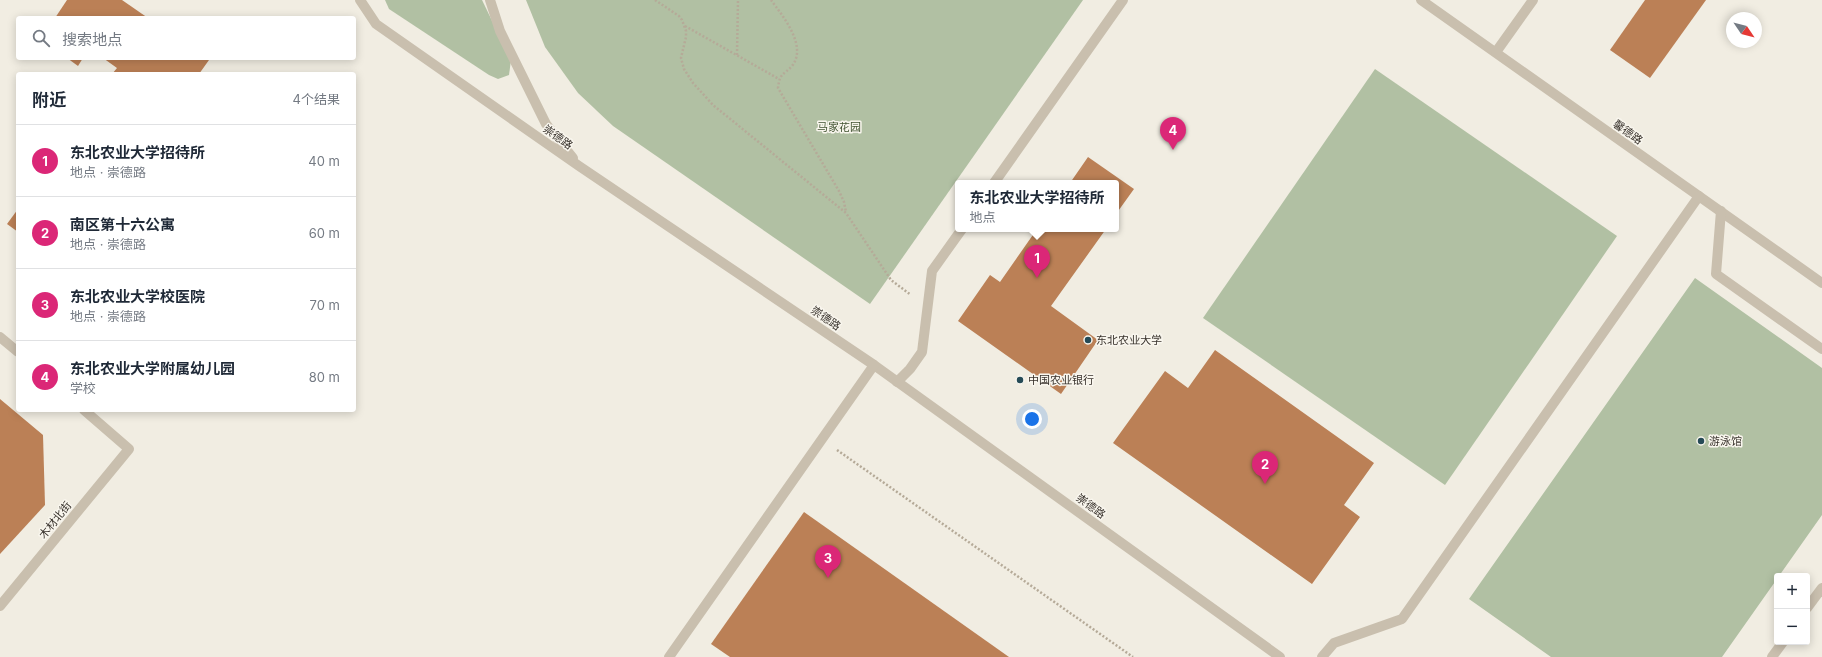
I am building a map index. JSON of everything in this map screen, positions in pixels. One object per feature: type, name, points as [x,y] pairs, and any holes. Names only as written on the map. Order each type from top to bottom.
[{"type":"street","name":"崇德路","points":[[360,0],[376,24],[579,166],[874,365],[1280,657]]},
{"type":"street","points":[[490,0],[500,31],[546,124],[579,166]]},
{"type":"street","points":[[996,180],[1123,0]]},
{"type":"street","name":"馨德路","points":[[1421,0],[1822,283]]},
{"type":"street","points":[[1496,52],[1533,0]]},
{"type":"street","points":[[1322,657],[1334,643],[1402,619],[1699,196]]},
{"type":"street","points":[[1721,211],[1716,274],[1822,349]]},
{"type":"street","points":[[897,382],[910,369],[922,352],[932,271],[960,232]]},
{"type":"street","points":[[0,337],[16,350]]},
{"type":"street","points":[[669,657],[874,365]]},
{"type":"street","name":"木材北街","points":[[0,606],[129,449],[86,412]]},
{"type":"street","points":[[1810,604],[1822,588]]},
{"type":"street","points":[[1772,657],[1781,645]]},
{"type":"path","points":[[656,0],[679,16],[684,26],[686,37],[681,58],[684,69],[693,83],[713,105],[846,213],[891,280],[928,307]]},
{"type":"path","points":[[737,55],[738,0]]},
{"type":"path","points":[[771,0],[790,24],[796,42],[796,58],[792,66],[784,72],[779,79],[778,88],[839,191],[844,202],[846,213]]},
{"type":"path","points":[[684,26],[779,79]]},
{"type":"path","points":[[823,439],[1133,657]]},
{"type":"green space","points":[[385,0],[482,0],[511,60],[509,75],[498,79],[489,75],[389,9]]},
{"type":"green space","name":"马家花园","points":[[526,0],[1083,0],[957,180],[955,180],[955,183],[870,304],[613,126],[578,93],[545,47]]},
{"type":"green space","points":[[1375,69],[1617,236],[1445,485],[1203,318]]},
{"type":"green space","name":"游泳馆","points":[[1695,278],[1822,368],[1822,515],[1781,573],[1774,573],[1774,583],[1722,657],[1551,657],[1469,599]]},
{"type":"building","points":[[67,0],[122,0],[145,16],[56,16]]},
{"type":"building","points":[[1645,0],[1706,0],[1650,78],[1610,50]]},
{"type":"building","points":[[70,60],[82,60],[78,66]]},
{"type":"building","points":[[106,60],[209,60],[200,72],[114,72],[117,68]]},
{"type":"building","points":[[1088,157],[1134,189],[1119,210],[1119,180],[1072,180]]},
{"type":"building","points":[[16,212],[16,231],[7,224]]},
{"type":"building","points":[[1035,232],[1104,232],[1051,306],[1098,340],[1061,394],[958,321],[990,275],[1000,282]]},
{"type":"building","points":[[1215,350],[1374,463],[1344,505],[1360,517],[1312,584],[1113,443],[1165,371],[1188,388]]},
{"type":"building","points":[[0,399],[43,435],[45,505],[0,554]]},
{"type":"building","points":[[804,512],[1009,657],[730,657],[711,644]]},
{"type":"place","name":"东北农业大学附属幼儿园","points":[[1173,150]]},
{"type":"place","name":"东北农业大学招待所","points":[[1037,278]]},
{"type":"place","name":"东北农业大学","points":[[1088,340]]},
{"type":"place","name":"中国农业银行","points":[[1020,380]]},
{"type":"place","name":"游泳馆","points":[[1701,441]]},
{"type":"place","name":"南区第十六公寓","points":[[1265,484]]},
{"type":"place","name":"东北农业大学校医院","points":[[828,578]]}]
